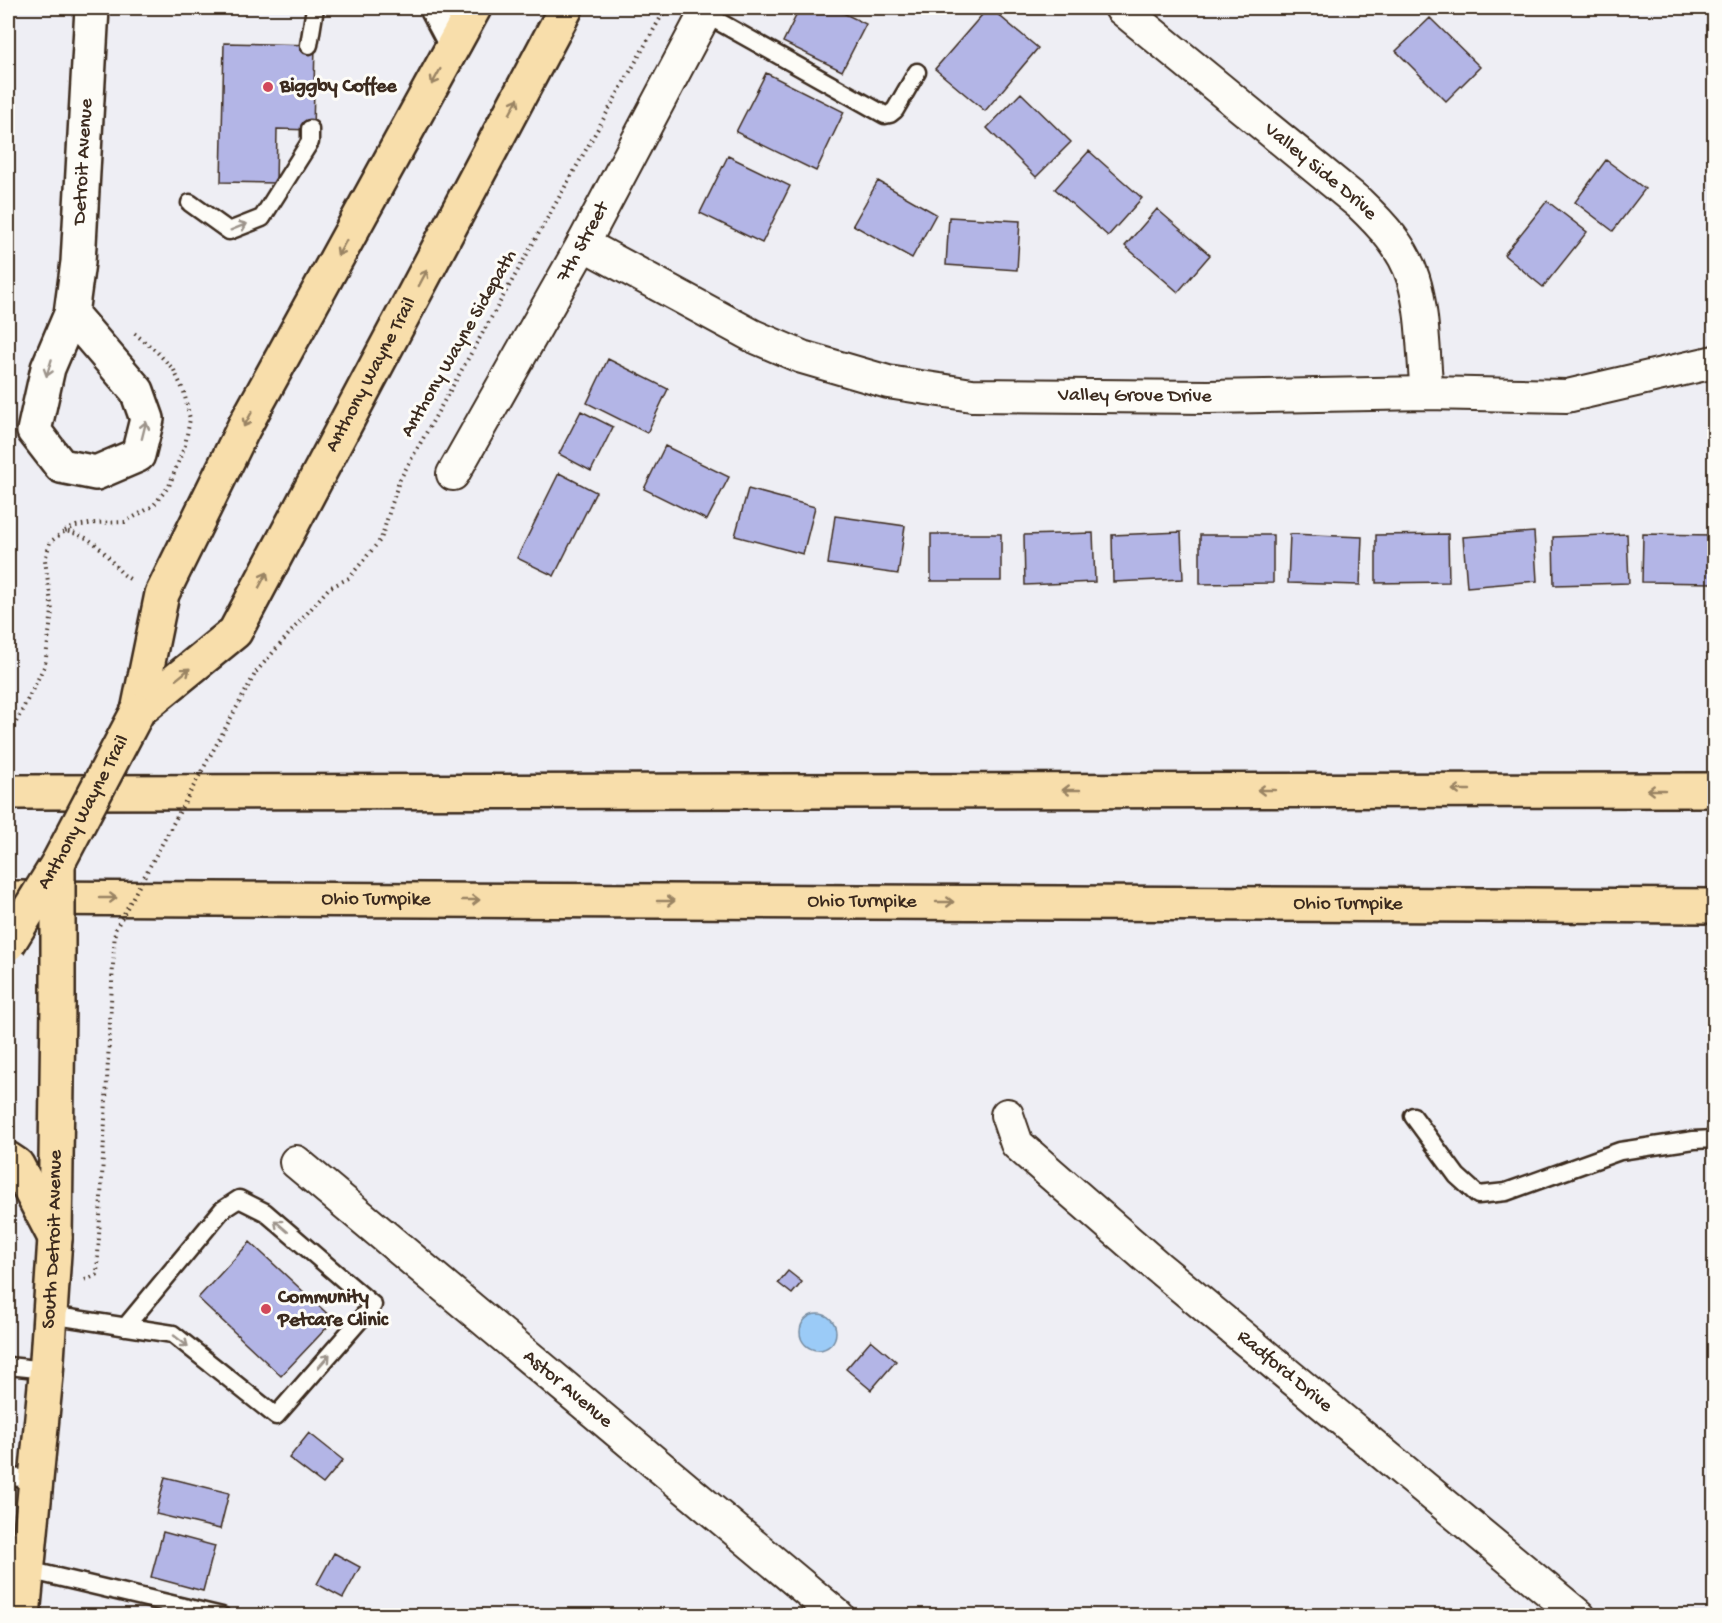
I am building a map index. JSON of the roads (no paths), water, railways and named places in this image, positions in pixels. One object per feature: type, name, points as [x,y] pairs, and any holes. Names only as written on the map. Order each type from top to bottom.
[{"type":"main road","name":"Anthony Wayne Trail","points":[[8,944],[58,863],[138,711],[152,589],[244,427],[474,8]]},
{"type":"main road","name":"Anthony Wayne Trail","points":[[138,711],[235,632],[566,8]]},
{"type":"main road","points":[[8,792],[1714,789]]},
{"type":"main road","name":"South Detroit Avenue","points":[[23,1616],[28,1570],[22,1478],[47,1370],[55,1238],[58,863]]},
{"type":"main road","name":"Ohio Turnpike","points":[[8,898],[1714,906]]},
{"type":"main road","points":[[8,1159],[17,1164],[55,1238]]},
{"type":"street","name":"Detroit Avenue","points":[[71,314],[137,391],[147,418],[138,455],[96,473],[61,466],[34,431],[48,368],[71,314],[78,262],[92,8]]},
{"type":"street","points":[[437,8],[455,42]]},
{"type":"street","name":"Valley Side Drive","points":[[1121,8],[1359,203],[1384,228],[1400,250],[1413,276],[1418,299],[1427,393]]},
{"type":"street","name":"7th Street","points":[[453,474],[583,244],[706,11]]},
{"type":"street","name":"Valley Grove Drive","points":[[583,244],[753,336],[801,357],[888,382],[972,395],[1208,397],[1427,393],[1567,396],[1714,362]]},
{"type":"street","name":"Radford Drive","points":[[1007,1115],[1017,1143],[1149,1260],[1579,1616]]},
{"type":"street","name":"Astor Avenue","points":[[296,1162],[838,1616]]},
{"type":"lane","points":[[309,45],[315,8]]},
{"type":"lane","points":[[706,11],[885,115],[895,110],[917,72]]},
{"type":"lane","points":[[190,203],[229,231],[262,218],[310,142],[310,129]]},
{"type":"lane","points":[[1413,1116],[1457,1176],[1478,1195],[1506,1192],[1620,1151],[1714,1139]]},
{"type":"lane","points":[[50,1315],[125,1327],[173,1334],[276,1416],[373,1305],[265,1212],[239,1199],[222,1210],[125,1327]]},
{"type":"lane","points":[[8,1366],[47,1370]]},
{"type":"lane","points":[[28,1570],[222,1616]]},
{"type":"water","points":[[818,1314],[830,1320],[836,1332],[830,1344],[818,1350],[806,1344],[800,1332],[806,1320]]},
{"type":"place","name":"Biggby Coffee","points":[[268,87]]},
{"type":"place","name":"Community Petcare Clinic","points":[[266,1309]]}]
